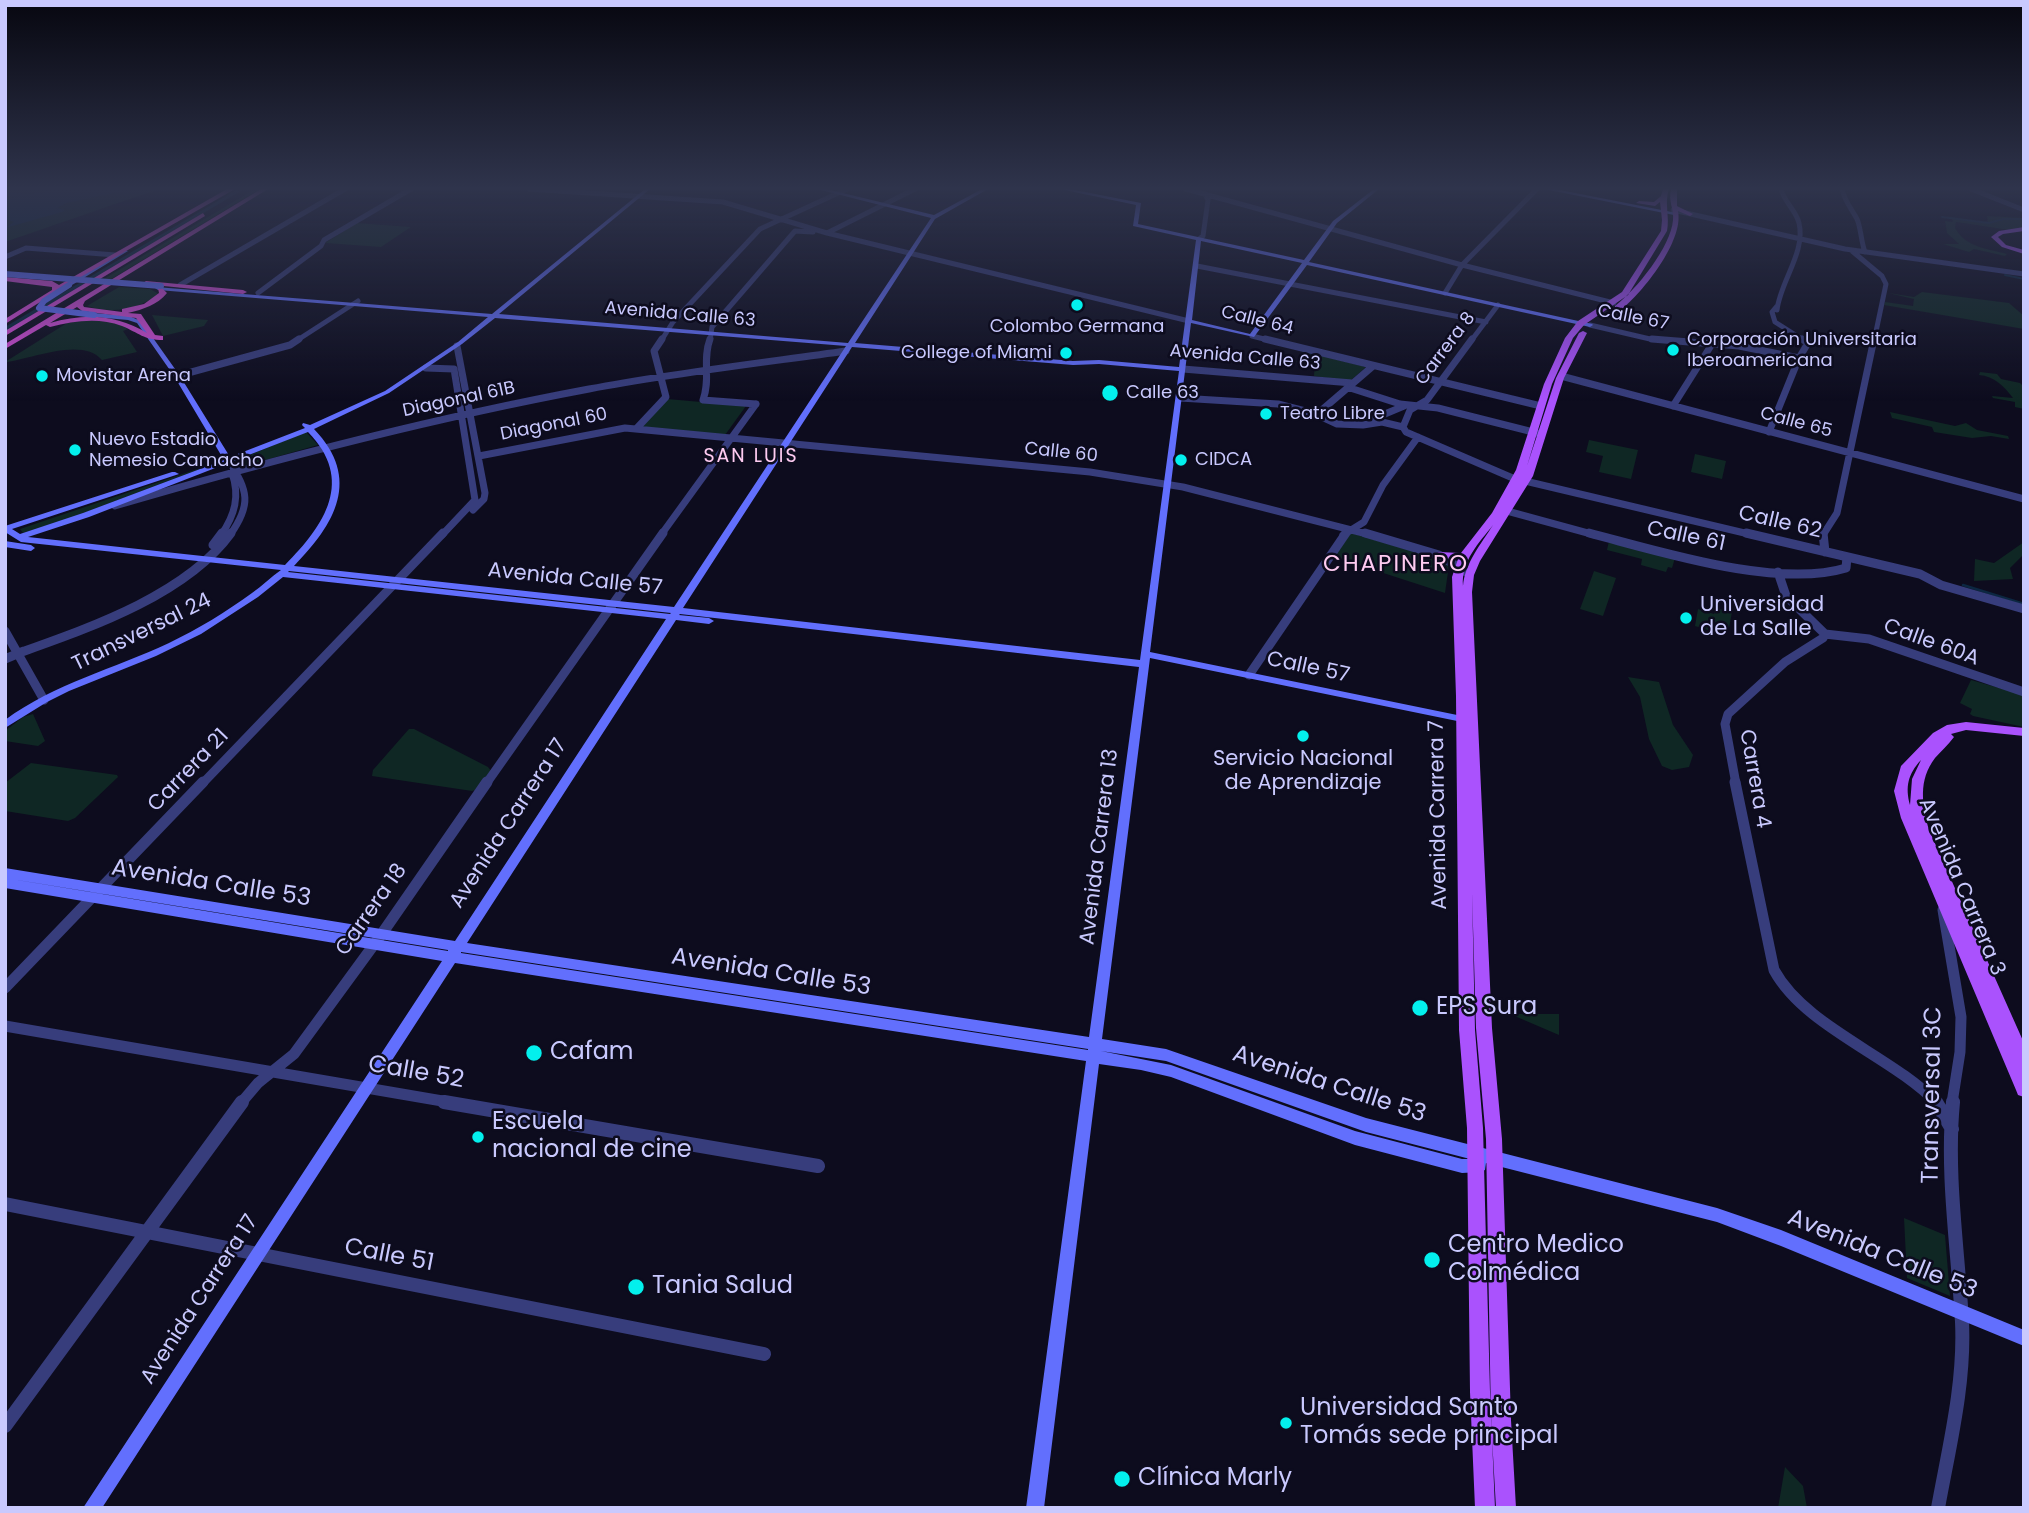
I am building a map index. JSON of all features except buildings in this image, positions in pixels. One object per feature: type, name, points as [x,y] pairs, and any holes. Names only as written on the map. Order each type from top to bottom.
[{"type":"highway","points":[[5,275],[53,287],[107,260]]},
{"type":"highway","points":[[5,331],[34,317],[130,260]]},
{"type":"highway","points":[[5,347],[147,260]]},
{"type":"highway","points":[[128,271],[123,278],[126,281],[243,292]]},
{"type":"highway","points":[[5,275],[60,276],[86,272]]},
{"type":"highway","points":[[5,322],[63,280],[60,276]]},
{"type":"highway","points":[[117,312],[148,304],[162,295],[160,288]]},
{"type":"highway","points":[[85,298],[79,305],[82,309],[140,317],[153,337],[160,338]]},
{"type":"highway","points":[[5,331],[34,317]]},
{"type":"highway","points":[[18,339],[53,324],[86,319],[122,321],[148,337]]},
{"type":"main road","points":[[110,260],[41,303],[39,308],[134,319],[177,376],[228,459]]},
{"type":"main road","points":[[308,427],[399,378],[490,314],[557,260]]},
{"type":"main road","name":"Avenida Carrera 17","points":[[92,1508],[906,260]]},
{"type":"main road","name":"Avenida Carrera 13","points":[[1035,1508],[1197,260]]},
{"type":"main road","name":"Calle 67","points":[[1290,260],[1585,324]]},
{"type":"main road","points":[[1252,336],[1307,260]]},
{"type":"main road","name":"Avenida Carrera 7","points":[[1537,433],[1541,406],[1567,342],[1628,289],[1646,260]]},
{"type":"main road","name":"Avenida Carrera 7","points":[[1465,566],[1478,556],[1507,511],[1537,433],[1585,324],[1634,296],[1655,260]]},
{"type":"main road","name":"Avenida Calle 63","points":[[5,275],[668,328],[849,346],[1183,369]]},
{"type":"main road","name":"Avenida Calle 63","points":[[160,288],[258,293],[355,303]]},
{"type":"main road","points":[[5,543],[86,515],[373,399],[426,368],[457,345],[490,314]]},
{"type":"main road","name":"Calle 64","points":[[1189,321],[1252,336]]},
{"type":"main road","name":"Avenida Calle 63","points":[[712,332],[849,346],[1003,354],[1018,358]]},
{"type":"main road","points":[[824,351],[828,343]]},
{"type":"main road","name":"Transversal 24","points":[[5,725],[44,700],[186,637],[236,608],[283,571],[319,531],[333,502],[335,469],[323,444],[308,427]]},
{"type":"main road","points":[[6,529],[228,459]]},
{"type":"main road","name":"Avenida Carrera 7","points":[[1506,1508],[1485,1160],[1466,1030],[1462,719],[1457,583],[1496,514],[1520,480]]},
{"type":"main road","points":[[6,529],[16,538]]},
{"type":"main road","name":"Avenida Calle 57","points":[[16,538],[198,562]]},
{"type":"main road","name":"Avenida Calle 57","points":[[5,543],[1144,663]]},
{"type":"main road","points":[[1439,555],[1465,566]]},
{"type":"main road","name":"Avenida Carrera 7","points":[[1465,566],[1475,739],[1484,1028],[1485,1160],[1480,1392],[1485,1508]]},
{"type":"main road","name":"Calle 57","points":[[1144,663],[1249,675],[1462,719]]},
{"type":"main road","points":[[1933,744],[1965,730],[2024,734]]},
{"type":"main road","name":"Avenida Carrera 3","points":[[1933,744],[1908,764],[1900,792],[1907,818],[2024,1090]]},
{"type":"main road","name":"Avenida Carrera 3","points":[[1933,744],[1916,783],[1914,795],[1918,819],[2024,1061]]},
{"type":"main road","name":"Avenida Calle 53","points":[[5,873],[97,893],[377,940],[1094,1050],[1157,1067],[1377,1145],[1462,1166],[1485,1160],[1518,1164],[1717,1215],[1781,1238],[2024,1338]]},
{"type":"main road","name":"Avenida Calle 53","points":[[5,883],[97,893]]},
{"type":"street","points":[[180,285],[224,260]]},
{"type":"street","points":[[258,293],[304,260]]},
{"type":"street","points":[[636,429],[666,395],[654,351],[668,328],[732,260]]},
{"type":"street","points":[[707,368],[706,353],[712,326],[770,260]]},
{"type":"street","name":"Calle 64","points":[[933,260],[1189,321]]},
{"type":"street","points":[[1442,260],[1614,303]]},
{"type":"street","points":[[1445,293],[1467,260]]},
{"type":"street","points":[[1769,432],[1799,358],[1808,343],[1801,336],[1777,324],[1773,316],[1792,260]]},
{"type":"street","points":[[1825,552],[1823,533],[1837,513],[1886,284],[1869,260]]},
{"type":"street","points":[[1926,260],[2024,274]]},
{"type":"street","points":[[1197,266],[1486,322]]},
{"type":"street","points":[[177,376],[284,348],[355,303]]},
{"type":"street","name":"Carrera 8","points":[[1408,414],[1415,406],[1427,400],[1498,305]]},
{"type":"street","name":"Calle 67","points":[[1585,324],[1650,339],[1749,347],[1799,358]]},
{"type":"street","name":"Calle 64","points":[[1252,336],[1541,406]]},
{"type":"street","points":[[1673,406],[1712,344]]},
{"type":"street","points":[[457,345],[479,499]]},
{"type":"street","name":"Diagonal 61B","points":[[86,515],[323,444],[466,412],[660,374],[849,346]]},
{"type":"street","name":"Diagonal 61B","points":[[707,368],[849,346]]},
{"type":"street","points":[[1316,415],[1373,366]]},
{"type":"street","points":[[426,368],[453,368],[479,456],[479,499]]},
{"type":"street","name":"Carrera 18","points":[[5,1426],[245,1098],[294,1054],[377,940],[609,606],[756,404],[703,400],[709,383],[707,368]]},
{"type":"street","name":"Avenida Calle 63","points":[[1183,369],[1350,385],[1404,405],[1438,408],[1537,433]]},
{"type":"street","name":"Calle 65","points":[[1561,376],[2024,499]]},
{"type":"street","name":"Calle 62","points":[[1180,398],[1278,404],[1331,422],[1356,425],[1380,422],[1403,427],[1406,432],[1520,480],[1920,574],[1941,585],[2024,609]]},
{"type":"street","points":[[1356,425],[1404,405]]},
{"type":"street","points":[[1395,410],[1408,414],[1403,427]]},
{"type":"street","name":"Diagonal 60","points":[[479,456],[620,429],[636,429]]},
{"type":"street","name":"Calle 60","points":[[636,429],[1074,470],[1168,484],[1351,529],[1439,555]]},
{"type":"street","points":[[1249,675],[1336,545],[1351,529],[1364,522],[1383,485],[1418,437]]},
{"type":"street","points":[[5,659],[106,621],[151,597],[198,562],[217,540],[236,507],[238,493],[232,473],[234,470],[228,459]]},
{"type":"street","name":"Carrera 21","points":[[5,988],[398,583],[411,574],[479,499]]},
{"type":"street","name":"Calle 61","points":[[1507,511],[1681,557],[1778,572],[1835,576],[1846,568],[1847,557]]},
{"type":"street","points":[[1778,572],[1786,596],[1825,634]]},
{"type":"street","points":[[5,631],[44,700]]},
{"type":"street","name":"Calle 60A","points":[[1825,634],[1869,639],[2024,692]]},
{"type":"street","name":"Carrera 4","points":[[1825,634],[1823,638],[1779,666],[1728,714],[1724,724],[1746,848],[1774,970],[1786,989],[1805,1007],[1920,1086],[1937,1103],[1952,1129]]},
{"type":"street","name":"Transversal 3C","points":[[1938,1508],[1958,1396],[1961,1312],[1954,1232],[1951,1105],[1960,1052],[1961,1017],[1940,892]]},
{"type":"street","name":"Calle 52","points":[[5,1026],[818,1166]]},
{"type":"street","name":"Calle 51","points":[[5,1204],[148,1230],[764,1354]]},
{"type":"green space","points":[[136,260],[143,260],[108,281],[102,280]]},
{"type":"green space","points":[[119,287],[150,289],[159,294],[142,304],[125,309],[106,310],[87,306]]},
{"type":"green space","points":[[1922,292],[2009,303],[2024,316],[2024,329],[1884,305],[1885,302],[1913,306],[1914,299],[1888,293],[1914,297]]},
{"type":"green space","points":[[152,315],[208,320],[204,326],[163,336]]},
{"type":"green space","points":[[87,320],[116,322],[128,329],[123,331],[137,352],[102,360],[93,353],[82,350],[55,351],[5,362],[67,323]]},
{"type":"green space","points":[[1302,351],[1366,367],[1350,381],[1314,376],[1315,363],[1294,362],[1301,361]]},
{"type":"green space","points":[[1980,372],[1997,374],[2001,379],[2020,383],[2024,387],[2024,409],[2015,407],[2015,402],[1993,398],[1992,396],[2013,398],[1999,383],[1990,377],[1979,375]]},
{"type":"green space","points":[[667,399],[746,406],[725,435],[642,427]]},
{"type":"green space","points":[[1890,412],[1955,426],[1966,423],[1977,430],[2008,436],[2009,439],[1991,436],[1972,438],[1934,432],[1932,427],[1892,418]]},
{"type":"green space","points":[[306,432],[318,445],[241,467],[235,461]]},
{"type":"green space","points":[[1589,440],[1638,450],[1631,479],[1599,472],[1603,456],[1586,452]]},
{"type":"green space","points":[[1695,454],[1726,461],[1722,479],[1691,472]]},
{"type":"green space","points":[[218,462],[73,517],[23,533],[20,529]]},
{"type":"green space","points":[[1351,533],[1440,559],[1449,565],[1445,593],[1334,557]]},
{"type":"green space","points":[[1609,541],[1675,558],[1672,568],[1668,567],[1666,572],[1641,565],[1642,559],[1607,550]]},
{"type":"green space","points":[[2024,542],[2024,554],[2010,568],[2013,579],[1974,581],[1975,559],[1994,563]]},
{"type":"green space","points":[[1594,571],[1616,578],[1603,616],[1580,609]]},
{"type":"green space","points":[[1716,608],[1732,612],[1729,628],[1713,624],[1711,631],[1695,626],[1698,609],[1714,614]]},
{"type":"green space","points":[[1628,677],[1659,682],[1673,725],[1693,755],[1689,767],[1672,770],[1662,766],[1649,739],[1640,697]]},
{"type":"green space","points":[[1971,680],[2024,695],[2024,727],[1970,714],[1972,709],[1960,703]]},
{"type":"green space","points":[[33,714],[45,741],[38,746],[5,741],[5,731],[23,717]]},
{"type":"green space","points":[[409,729],[414,729],[491,771],[472,791],[372,776],[373,770]]},
{"type":"green space","points":[[31,763],[118,777],[75,818],[68,821],[5,811],[5,783]]},
{"type":"green space","points":[[1510,1014],[1559,1014],[1559,1035]]},
{"type":"green space","points":[[1904,1218],[1945,1235],[1950,1296],[1907,1278]]},
{"type":"green space","points":[[1785,1467],[1803,1486],[1807,1508],[1778,1508]]},
{"type":"water","points":[[119,260],[126,260],[5,332],[5,327]]},
{"type":"waterway","points":[[2005,275],[2024,279]]},
{"type":"waterway","points":[[1963,585],[2024,604]]},
{"type":"place","name":"Colombo Germana","points":[[1077,305]]},
{"type":"place","name":"Corporación Universitaria Iberoamericana","points":[[1673,350]]},
{"type":"place","name":"College of Miami","points":[[1066,353]]},
{"type":"place","name":"Movistar Arena","points":[[42,376]]},
{"type":"place","name":"Calle 63","points":[[1110,393]]},
{"type":"place","name":"Teatro Libre","points":[[1266,414]]},
{"type":"place","name":"Nuevo Estadio Nemesio Camacho","points":[[75,450]]},
{"type":"place","name":"CIDCA","points":[[1181,460]]},
{"type":"place","name":"Universidad de La Salle","points":[[1686,618]]},
{"type":"place","name":"Servicio Nacional de Aprendizaje","points":[[1303,736]]},
{"type":"place","name":"EPS Sura","points":[[1420,1008]]},
{"type":"place","name":"Cafam","points":[[534,1053]]},
{"type":"place","name":"Escuela nacional de cine","points":[[478,1137]]},
{"type":"place","name":"Centro Medico Colmédica","points":[[1432,1260]]},
{"type":"place","name":"Tania Salud","points":[[636,1287]]},
{"type":"place","name":"Universidad Santo Tomás sede principal","points":[[1286,1423]]},
{"type":"place","name":"Clínica Marly","points":[[1122,1479]]},
{"type":"district","name":"SAN LUIS","points":[[751,457]]},
{"type":"district","name":"CHAPINERO","points":[[1396,565]]}]
